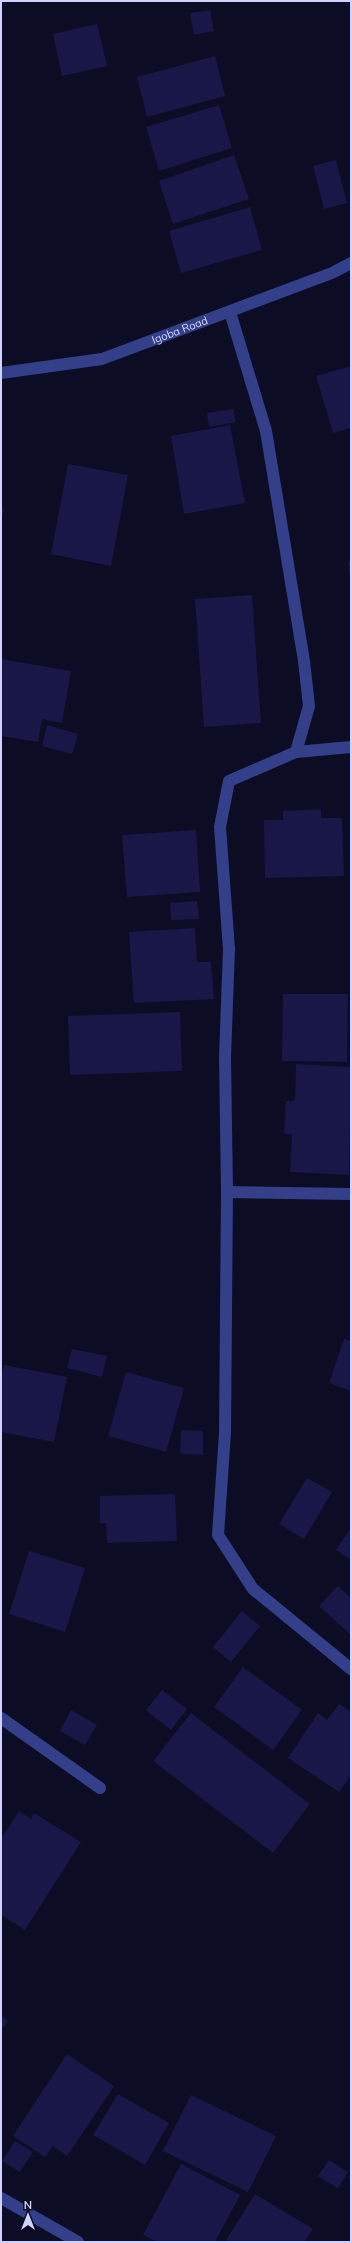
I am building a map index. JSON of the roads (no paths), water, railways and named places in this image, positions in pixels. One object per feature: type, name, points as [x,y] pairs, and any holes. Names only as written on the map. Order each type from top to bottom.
[{"type":"street","name":"Igoba Road","points":[[1,372],[102,359],[332,273],[351,263]]},
{"type":"street","points":[[230,312],[266,431],[286,544],[304,661],[309,706],[296,752]]},
{"type":"street","points":[[351,747],[296,752],[229,781],[220,827],[229,949],[226,1057],[227,1192],[225,1433],[218,1535],[253,1589],[351,1669]]},
{"type":"street","points":[[227,1192],[351,1194]]},
{"type":"street","points":[[1,1718],[100,1788]]},
{"type":"street","points":[[1,2198],[61,2237],[78,2242]]}]
